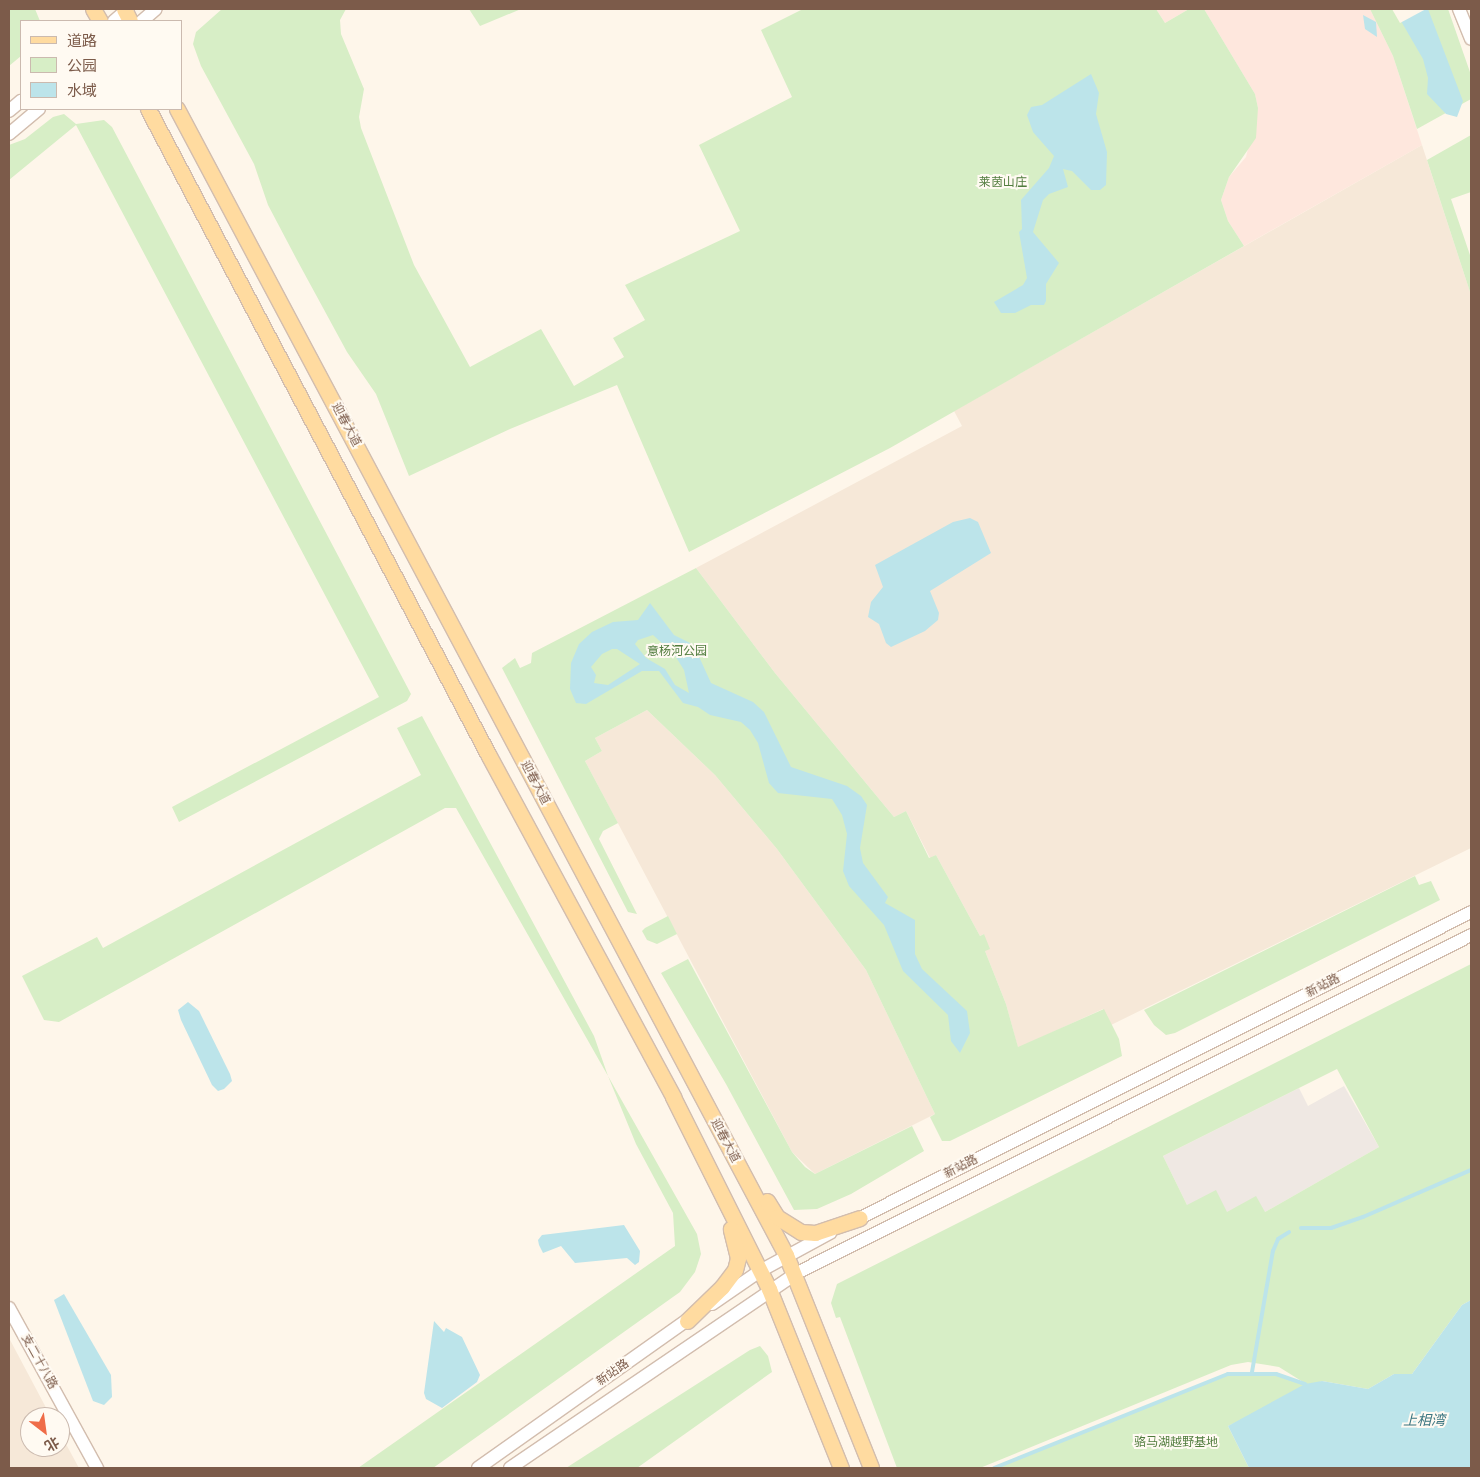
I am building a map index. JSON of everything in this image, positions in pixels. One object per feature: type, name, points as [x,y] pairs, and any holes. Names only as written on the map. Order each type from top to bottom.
[{"type":"main road","points":[[93,9],[99,20]]},
{"type":"main road","points":[[149,110],[493,765],[673,1097],[770,1289],[842,1468]]},
{"type":"main road","name":"迎春大道","points":[[178,110],[786,1255],[871,1468]]},
{"type":"main road","points":[[169,146],[191,134]]},
{"type":"main road","points":[[686,1068],[777,1217],[802,1232],[815,1233],[860,1218]]},
{"type":"main road","points":[[673,1097],[736,1242],[738,1258],[722,1287],[687,1320]]},
{"type":"main road","points":[[717,1185],[742,1172]]},
{"type":"street","points":[[143,20],[156,9]]},
{"type":"street","points":[[1459,9],[1471,39]]},
{"type":"street","points":[[9,111],[20,102]]},
{"type":"street","points":[[9,134],[38,110]]},
{"type":"street","name":"新站路","points":[[478,1468],[687,1320],[786,1255],[1471,912]]},
{"type":"street","name":"新站路","points":[[510,1468],[770,1289],[795,1274],[1471,935]]},
{"type":"street","name":"支二十八路","points":[[9,1308],[97,1468]]},
{"type":"shaded area","points":[[1156,9],[1189,9],[1165,23]]},
{"type":"shaded area","points":[[1204,9],[1370,9],[1393,56],[1422,145],[1244,246],[1228,221],[1221,200],[1229,177],[1246,157],[1258,108],[1255,94]]},
{"type":"shaded area","points":[[1422,145],[1471,295],[1471,848],[1111,1025],[1103,1009],[1018,1048],[1006,1004],[985,951],[984,934],[980,936],[936,855],[930,858],[906,811],[894,817],[775,673],[696,568],[962,426],[954,411]]},
{"type":"shaded area","points":[[647,710],[715,775],[777,849],[866,970],[935,1114],[815,1174],[792,1152],[585,761],[602,751],[595,738]]},
{"type":"shaded area","points":[[1344,1086],[1379,1147],[1265,1212],[1227,1212],[1187,1205],[1163,1156],[1299,1088],[1308,1106]]},
{"type":"shaded area","points":[[9,1338],[46,1407],[20,1407],[20,1457],[70,1457],[70,1451],[79,1468],[9,1468]]},
{"type":"green space","points":[[9,9],[35,9],[40,20],[20,20],[20,57],[9,66]]},
{"type":"green space","name":"莱茵山庄","points":[[222,9],[346,9],[340,20],[341,34],[364,89],[359,117],[361,128],[414,265],[470,367],[541,329],[574,386],[624,357],[613,338],[645,320],[625,285],[740,231],[699,145],[792,97],[761,30],[803,9],[1156,9],[1165,23],[1189,9],[1204,9],[1255,94],[1258,108],[1256,138],[1229,177],[1221,200],[1228,221],[1244,246],[890,448],[689,552],[617,385],[510,429],[409,476],[376,394],[347,352],[297,260],[268,205],[254,164],[201,66],[193,44],[196,32]]},
{"type":"green space","points":[[469,9],[521,9],[480,26]]},
{"type":"green space","points":[[1370,9],[1448,9],[1471,75],[1471,99],[1417,129],[1393,56]]},
{"type":"green space","points":[[64,114],[76,124],[104,120],[112,127],[411,694],[407,701],[179,822],[172,807],[379,697],[76,125],[9,180],[9,145],[25,139],[53,117]]},
{"type":"green space","points":[[1471,135],[1471,192],[1451,199],[1471,258],[1471,295],[1427,160]]},
{"type":"green space","name":"意杨河公园","points":[[696,568],[775,673],[894,817],[906,811],[929,858],[936,855],[980,936],[984,934],[990,949],[985,951],[1006,1004],[1018,1047],[1104,1009],[1119,1039],[1122,1056],[950,1141],[942,1141],[930,1117],[935,1114],[866,970],[777,849],[715,775],[647,710],[595,738],[602,751],[585,761],[618,823],[603,831],[599,839],[637,914],[628,912],[502,668],[515,658],[520,668],[531,663],[532,653]]},
{"type":"green space","points":[[422,716],[594,1036],[608,1076],[456,808],[445,808],[59,1022],[44,1020],[22,976],[97,937],[103,948],[421,775],[397,728]]},
{"type":"green space","points":[[1415,876],[1419,885],[1431,881],[1440,900],[1175,1033],[1166,1035],[1154,1025],[1144,1010]]},
{"type":"green space","points":[[668,916],[677,934],[657,944],[647,940],[642,931]]},
{"type":"green space","points":[[688,959],[792,1152],[805,1167],[815,1174],[912,1126],[924,1151],[851,1194],[817,1209],[794,1210],[726,1084],[661,973]]},
{"type":"green space","name":"骆马湖越野基地","points":[[1471,964],[1471,1300],[1462,1305],[1412,1374],[1394,1374],[1368,1389],[1322,1381],[1228,1426],[1249,1468],[994,1468],[1228,1374],[1276,1374],[1303,1382],[1279,1367],[1248,1362],[1231,1365],[980,1468],[897,1468],[840,1317],[836,1318],[831,1303],[837,1284]],"holes":[[[1337,1069],[1379,1147],[1265,1212],[1256,1196],[1227,1212],[1216,1190],[1187,1205],[1163,1156]]]},
{"type":"green space","points":[[608,1076],[697,1234],[701,1254],[695,1272],[680,1292],[433,1468],[358,1468],[675,1246],[673,1213],[636,1144]]},
{"type":"green space","points":[[760,1346],[768,1356],[772,1372],[637,1468],[566,1468],[750,1350]]},
{"type":"water","points":[[1394,9],[1428,9],[1463,101],[1457,117],[1446,114],[1427,94],[1428,78],[1423,59]]},
{"type":"water","points":[[1363,15],[1376,22],[1377,37],[1365,29]]},
{"type":"water","points":[[1091,74],[1099,93],[1096,114],[1107,152],[1106,185],[1100,190],[1091,190],[1072,171],[1063,169],[1068,187],[1049,194],[1043,200],[1033,232],[1059,263],[1046,284],[1046,301],[1044,305],[1031,305],[1015,313],[1001,313],[994,302],[1023,285],[1027,278],[1019,232],[1022,229],[1021,200],[1049,168],[1054,156],[1033,132],[1027,115],[1031,107],[1042,105]]},
{"type":"water","points":[[970,518],[978,522],[991,553],[930,591],[939,613],[938,620],[925,631],[891,647],[886,643],[879,624],[868,617],[871,602],[883,587],[875,565],[953,522]]},
{"type":"water","points":[[650,603],[674,635],[690,643],[696,650],[711,683],[753,702],[764,712],[791,767],[847,786],[861,796],[867,805],[860,848],[863,863],[888,897],[885,903],[915,920],[915,954],[922,969],[967,1011],[970,1033],[960,1053],[951,1041],[948,1015],[903,971],[884,925],[849,886],[843,871],[847,834],[842,815],[832,799],[778,793],[769,783],[758,743],[750,730],[741,722],[710,715],[698,707],[683,703],[659,671],[642,671],[586,704],[576,703],[570,689],[571,663],[579,644],[592,632],[613,622],[638,620]],"holes":[[[653,635],[674,654],[684,670],[689,693],[675,685],[665,669],[646,658],[635,644],[638,640]],[[612,649],[617,649],[640,664],[608,685],[594,683],[596,675],[591,667],[602,654]]]},
{"type":"water","points":[[188,1002],[199,1011],[230,1074],[232,1081],[224,1089],[218,1091],[212,1085],[181,1020],[178,1010]]},
{"type":"water","points":[[624,1225],[640,1251],[639,1262],[635,1265],[627,1258],[575,1263],[561,1246],[543,1253],[539,1245],[538,1240],[542,1235]]},
{"type":"water","points":[[64,1294],[111,1375],[112,1397],[104,1405],[93,1401],[54,1300]]},
{"type":"water","name":"上相湾","points":[[1471,1300],[1471,1468],[1249,1468],[1228,1426],[1305,1384],[1322,1381],[1368,1389],[1394,1374],[1412,1374],[1462,1305]]},
{"type":"water","points":[[434,1321],[444,1332],[446,1328],[462,1337],[480,1375],[477,1382],[442,1408],[426,1399],[424,1393]]},
{"type":"pier","points":[[1392,9],[1426,9],[1400,23]]},
{"type":"waterway","points":[[1301,1228],[1331,1228],[1363,1217],[1471,1170]]},
{"type":"waterway","points":[[1252,1372],[1273,1251],[1278,1239],[1289,1232]]},
{"type":"waterway","points":[[994,1468],[1228,1374],[1276,1374],[1305,1384]]}]
